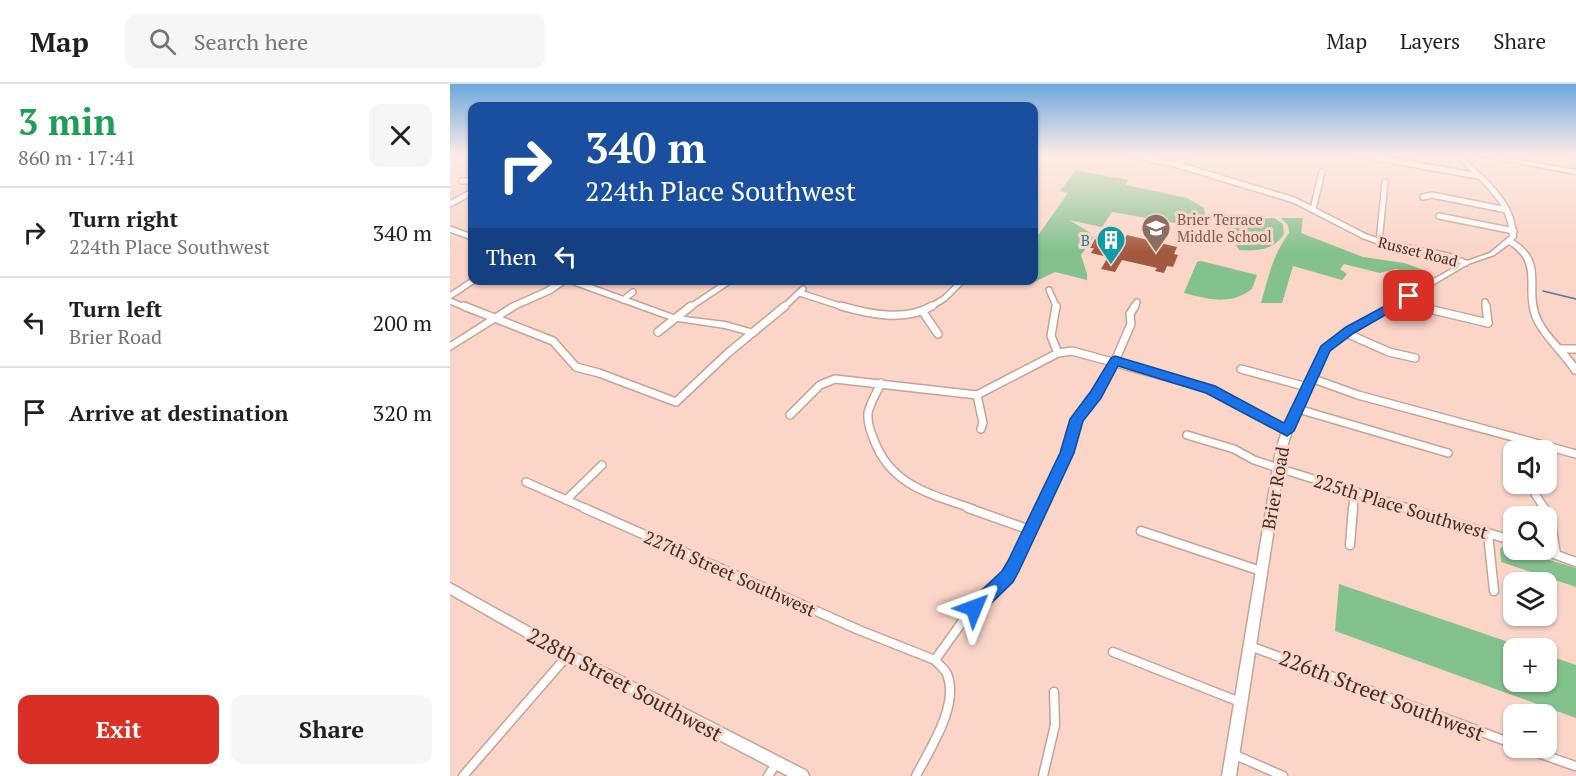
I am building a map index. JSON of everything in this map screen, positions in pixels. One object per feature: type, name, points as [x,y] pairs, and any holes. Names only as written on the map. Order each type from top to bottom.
[{"type":"main road","points":[[1488,187],[1507,210],[1514,231],[1509,241],[1523,249],[1527,256],[1532,271],[1536,318],[1576,371]]},
{"type":"main road","name":"Brier Road","points":[[1228,776],[1278,468],[1287,431],[1325,349],[1346,333],[1409,296],[1466,263],[1492,254],[1509,241]]},
{"type":"main road","points":[[450,347],[493,318],[557,285]]},
{"type":"main road","points":[[581,285],[675,318],[726,325],[754,333]]},
{"type":"main road","name":"228th Street Southwest","points":[[450,588],[568,656],[802,776]]},
{"type":"street","name":"Russet Road","points":[[1252,187],[1313,209],[1379,242],[1448,256],[1466,263]]},
{"type":"street","points":[[1313,209],[1318,187]]},
{"type":"street","points":[[1379,242],[1384,187]]},
{"type":"street","points":[[450,204],[468,194]]},
{"type":"street","points":[[1423,196],[1432,195],[1507,210]]},
{"type":"street","points":[[1439,216],[1514,231]]},
{"type":"street","points":[[450,229],[468,236]]},
{"type":"street","points":[[450,296],[468,284]]},
{"type":"street","points":[[658,332],[724,285]]},
{"type":"street","points":[[450,301],[553,341],[576,368],[599,373],[676,402],[802,291],[827,302],[868,314],[890,316],[923,312],[944,300],[958,285]]},
{"type":"street","points":[[1049,290],[1057,308],[1051,336],[1058,353]]},
{"type":"street","points":[[623,300],[633,292]]},
{"type":"street","points":[[1409,296],[1433,310],[1488,323]]},
{"type":"street","points":[[916,776],[948,710],[952,691],[947,674],[934,660],[956,628],[984,596],[1008,576],[1067,453],[1077,419],[1096,394],[1115,361],[1131,324],[1130,314],[1137,302]]},
{"type":"street","points":[[1485,302],[1488,323],[1493,329]]},
{"type":"street","points":[[923,312],[938,334]]},
{"type":"street","points":[[1346,333],[1389,352],[1415,358]]},
{"type":"street","points":[[1561,349],[1576,349]]},
{"type":"street","points":[[790,415],[820,385],[828,381],[844,378],[977,395],[1058,353],[1072,351],[1210,389],[1287,431]]},
{"type":"street","points":[[1241,369],[1307,387]]},
{"type":"street","points":[[1311,378],[1358,395],[1508,440]]},
{"type":"street","points":[[881,383],[868,414],[870,431],[887,467],[901,479],[925,492],[1030,530]]},
{"type":"street","points":[[977,395],[983,423],[981,429]]},
{"type":"street","points":[[1298,409],[1448,453]]},
{"type":"street","name":"225th Place Southwest","points":[[1187,435],[1234,449],[1254,460],[1278,468],[1503,538]]},
{"type":"street","points":[[1557,451],[1576,454]]},
{"type":"street","points":[[566,500],[602,465]]},
{"type":"street","name":"227th Street Southwest","points":[[526,483],[859,630],[934,660]]},
{"type":"street","points":[[1350,545],[1354,492]]},
{"type":"street","points":[[1141,531],[1261,571]]},
{"type":"street","points":[[1488,534],[1494,591]]},
{"type":"street","points":[[1557,554],[1576,562]]},
{"type":"street","name":"226th Street Southwest","points":[[1250,646],[1503,740]]},
{"type":"street","points":[[1113,652],[1240,702]]},
{"type":"street","points":[[463,776],[568,656]]},
{"type":"street","points":[[1043,776],[1055,735],[1057,714],[1054,692]]},
{"type":"street","points":[[1233,754],[1283,776]]},
{"type":"street","points":[[1552,758],[1575,766]]},
{"type":"street","points":[[768,776],[776,764]]},
{"type":"green space","points":[[1063,187],[1137,187],[1187,198],[1204,208],[1205,216],[1196,223],[1185,225],[1112,212],[1102,227],[1069,220],[1089,232],[1093,238],[1081,255],[1087,280],[1055,272],[1038,280],[1038,235],[1068,193],[1060,191]]},
{"type":"green space","points":[[1274,218],[1283,224],[1284,234],[1280,240],[1270,247],[1252,250],[1239,250],[1223,221]]},
{"type":"green space","points":[[1281,218],[1303,218],[1301,233],[1363,257],[1404,263],[1424,270],[1425,276],[1396,269],[1380,273],[1344,264],[1340,269],[1347,274],[1342,280],[1293,266],[1282,303],[1261,303],[1275,258],[1289,233],[1288,225]]},
{"type":"green space","points":[[1201,261],[1257,275],[1252,289],[1235,298],[1219,300],[1184,293],[1197,262]]},
{"type":"green space","points":[[1503,546],[1503,560],[1549,560],[1576,568],[1576,587],[1557,581],[1557,572],[1531,572],[1501,562],[1500,549]]},
{"type":"green space","points":[[1339,584],[1503,640],[1503,692],[1335,631]]},
{"type":"green space","points":[[1557,658],[1576,665],[1576,718],[1557,711],[1557,704],[1537,704],[1504,692],[1557,692]]},
{"type":"building","points":[[1127,235],[1177,247],[1174,254],[1178,255],[1173,267],[1167,266],[1164,273],[1155,271],[1157,268],[1122,260],[1115,272],[1101,269],[1108,257],[1091,253],[1094,248],[1090,248],[1095,239],[1119,243],[1123,242]]},
{"type":"waterway","points":[[1543,291],[1576,299]]},
{"type":"place","name":"Brier Terrace Middle School","points":[[1156,254]]},
{"type":"place","name":"B","points":[[1111,266]]},
{"type":"route","points":[[974,608],[984,596],[1008,576],[1014,566],[1067,453],[1077,419],[1096,394],[1115,361],[1210,389],[1287,431],[1325,349],[1350,330],[1409,296]]}]
